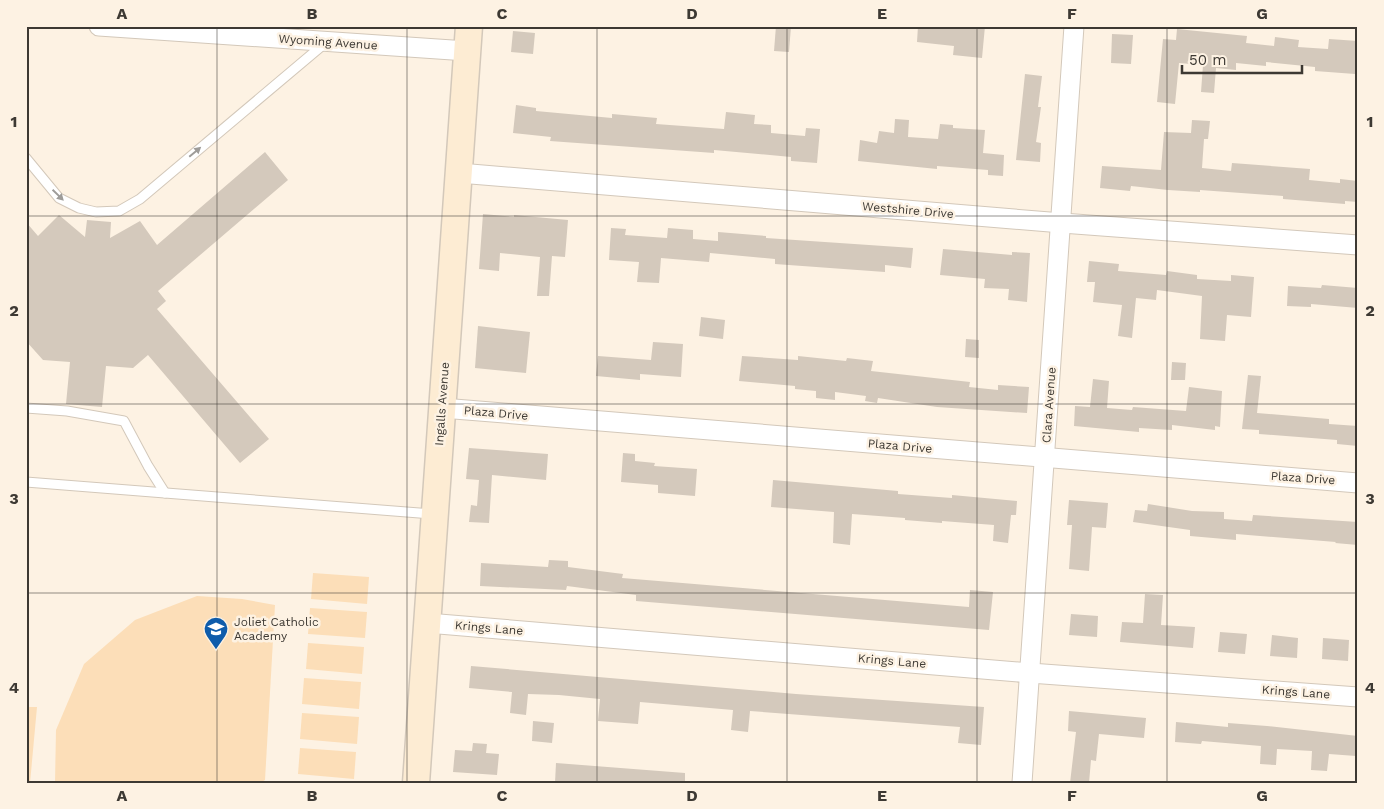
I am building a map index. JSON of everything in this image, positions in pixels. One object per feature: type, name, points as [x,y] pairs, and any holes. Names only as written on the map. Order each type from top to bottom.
[{"type":"street","name":"Clara Avenue","points":[[1022,783],[1046,458],[1074,26]]},
{"type":"street","name":"Wyoming Avenue","points":[[108,27],[326,42],[468,39]]},
{"type":"street","name":"Ingalls Avenue","points":[[416,783],[468,39]]},
{"type":"street","name":"Westshire Drive","points":[[459,173],[1062,223],[1358,245]]},
{"type":"street","name":"Plaza Drive","points":[[442,408],[1358,483]]},
{"type":"street","name":"Krings Lane","points":[[427,623],[1030,673],[1358,697]]},
{"type":"lane","points":[[26,158],[60,198],[79,208],[96,212],[119,211],[140,199],[326,42]]},
{"type":"lane","points":[[26,408],[67,411],[124,420],[148,466],[166,493]]},
{"type":"lane","points":[[26,482],[435,514]]},
{"type":"shaded area","points":[[313,573],[369,577],[367,604],[311,599]]},
{"type":"shaded area","points":[[197,596],[242,599],[275,605],[265,780],[260,783],[55,783],[56,730],[84,664],[135,620]]},
{"type":"shaded area","points":[[310,608],[367,612],[365,638],[308,634]]},
{"type":"shaded area","points":[[308,643],[364,647],[362,674],[306,669]]},
{"type":"shaded area","points":[[304,678],[361,682],[359,709],[302,704]]},
{"type":"shaded area","points":[[26,707],[37,707],[30,783],[26,783]]},
{"type":"shaded area","points":[[302,713],[359,717],[357,744],[300,739]]},
{"type":"shaded area","points":[[300,748],[356,752],[354,779],[298,774]]},
{"type":"building","points":[[776,26],[791,26],[789,52],[774,51]]},
{"type":"building","points":[[918,26],[985,26],[982,58],[953,55],[954,46],[917,42]]},
{"type":"building","points":[[1177,29],[1247,36],[1246,43],[1274,46],[1275,37],[1299,40],[1298,47],[1328,49],[1329,39],[1358,41],[1355,74],[1315,71],[1315,67],[1266,62],[1266,66],[1236,63],[1236,70],[1216,68],[1214,93],[1201,92],[1203,65],[1179,63],[1175,104],[1157,102],[1163,39],[1176,40]]},
{"type":"building","points":[[513,31],[535,33],[533,54],[511,52]]},
{"type":"building","points":[[1112,34],[1133,35],[1131,64],[1111,63]]},
{"type":"building","points":[[1025,74],[1042,76],[1038,107],[1041,107],[1036,142],[1041,143],[1040,162],[1016,160]]},
{"type":"building","points":[[516,105],[536,108],[536,111],[612,118],[612,114],[657,118],[656,124],[724,129],[726,112],[755,115],[754,124],[771,125],[771,133],[805,136],[806,128],[820,129],[817,163],[791,161],[791,157],[714,150],[714,153],[550,141],[551,137],[513,133]]},
{"type":"building","points":[[895,119],[909,120],[908,137],[938,139],[940,124],[953,125],[953,128],[985,130],[983,153],[1004,155],[1003,176],[988,175],[988,170],[937,166],[937,169],[858,161],[860,140],[877,143],[879,131],[894,133]]},
{"type":"building","points":[[1192,120],[1210,121],[1208,139],[1204,139],[1202,168],[1231,171],[1232,163],[1310,169],[1309,180],[1340,183],[1340,179],[1358,181],[1358,202],[1345,201],[1345,204],[1283,199],[1283,196],[1200,190],[1200,192],[1168,190],[1131,186],[1130,191],[1100,188],[1102,166],[1161,170],[1164,132],[1191,133]]},
{"type":"building","points":[[265,152],[288,180],[158,291],[166,301],[157,309],[269,439],[240,463],[148,355],[133,368],[106,366],[102,407],[66,404],[70,362],[43,360],[26,341],[26,222],[38,236],[59,215],[85,237],[87,220],[111,222],[110,238],[140,221],[157,245]]},
{"type":"building","points":[[483,214],[568,220],[565,257],[552,256],[549,296],[537,296],[540,257],[500,253],[499,271],[479,269]]},
{"type":"building","points":[[611,228],[626,229],[625,235],[667,238],[668,228],[693,230],[693,239],[718,241],[718,232],[766,236],[766,238],[913,248],[911,268],[885,265],[885,272],[775,264],[775,259],[710,253],[709,262],[661,258],[659,283],[637,282],[639,262],[609,260]]},
{"type":"building","points":[[943,249],[1012,255],[1012,252],[1030,253],[1027,302],[1008,300],[1009,289],[984,288],[985,279],[940,275]]},
{"type":"building","points":[[1089,261],[1119,264],[1118,271],[1166,275],[1167,271],[1197,275],[1197,279],[1231,281],[1231,275],[1254,277],[1251,317],[1227,315],[1225,341],[1200,339],[1202,296],[1157,290],[1156,300],[1136,298],[1132,338],[1118,336],[1122,305],[1093,302],[1095,282],[1087,282]]},
{"type":"building","points":[[1322,285],[1358,288],[1358,308],[1311,304],[1311,307],[1287,306],[1288,286],[1321,288]]},
{"type":"building","points":[[701,317],[725,320],[723,339],[699,336]]},
{"type":"building","points":[[478,326],[530,332],[526,373],[475,368]]},
{"type":"building","points":[[966,339],[979,340],[979,358],[965,357]]},
{"type":"building","points":[[653,342],[683,344],[681,377],[640,374],[640,380],[596,376],[598,356],[651,360]]},
{"type":"building","points":[[742,356],[798,360],[798,356],[846,361],[847,358],[873,361],[871,371],[970,382],[969,387],[998,390],[998,385],[1029,387],[1027,413],[937,407],[878,398],[877,403],[865,401],[866,396],[835,392],[835,400],[816,398],[816,391],[795,389],[795,386],[739,381]]},
{"type":"building","points":[[1172,362],[1186,363],[1185,380],[1171,380]]},
{"type":"building","points":[[1248,375],[1261,376],[1257,413],[1329,419],[1329,424],[1358,426],[1358,446],[1337,444],[1337,440],[1259,434],[1259,430],[1242,429]]},
{"type":"building","points":[[1093,379],[1109,381],[1107,408],[1132,410],[1133,407],[1186,411],[1189,387],[1222,391],[1220,427],[1215,426],[1215,430],[1172,425],[1172,430],[1139,428],[1139,432],[1074,426],[1075,406],[1090,407]]},
{"type":"building","points":[[469,448],[548,454],[546,480],[492,475],[489,523],[469,522],[471,505],[477,506],[479,480],[466,479]]},
{"type":"building","points":[[623,453],[635,454],[635,461],[655,463],[654,466],[697,469],[695,496],[658,493],[658,485],[621,482]]},
{"type":"building","points":[[773,480],[898,491],[898,494],[952,498],[952,495],[1017,501],[1016,515],[1011,515],[1008,543],[993,541],[994,525],[942,521],[942,523],[852,514],[850,545],[833,543],[834,512],[771,507]]},
{"type":"building","points":[[1069,500],[1108,503],[1106,528],[1092,527],[1089,571],[1069,569],[1072,525],[1067,525]]},
{"type":"building","points":[[1148,504],[1192,511],[1224,512],[1224,519],[1252,521],[1253,515],[1358,522],[1358,545],[1236,534],[1236,540],[1190,536],[1190,530],[1133,522],[1135,510],[1147,511]]},
{"type":"building","points":[[549,560],[568,561],[568,567],[623,574],[622,578],[969,607],[970,590],[993,592],[989,630],[636,601],[636,595],[567,586],[566,590],[480,586],[481,563],[548,567]]},
{"type":"building","points":[[1145,594],[1163,595],[1161,625],[1195,627],[1193,648],[1120,642],[1122,622],[1143,623]]},
{"type":"building","points":[[1071,614],[1098,616],[1097,637],[1069,635]]},
{"type":"building","points":[[1220,632],[1247,634],[1245,654],[1218,652]]},
{"type":"building","points":[[1272,635],[1298,638],[1297,658],[1270,656]]},
{"type":"building","points":[[1323,638],[1349,640],[1348,661],[1322,659]]},
{"type":"building","points":[[471,666],[796,694],[984,707],[981,745],[958,743],[960,727],[750,711],[748,732],[731,730],[733,710],[640,702],[638,724],[598,721],[600,699],[559,695],[528,694],[526,715],[510,713],[512,692],[469,688]]},
{"type":"building","points":[[1069,711],[1146,718],[1144,738],[1099,734],[1096,761],[1091,760],[1089,783],[1070,783],[1076,732],[1068,731]]},
{"type":"building","points":[[533,721],[554,723],[552,743],[532,741]]},
{"type":"building","points":[[1176,722],[1228,727],[1228,723],[1267,726],[1358,736],[1356,756],[1329,754],[1327,771],[1311,770],[1312,751],[1277,749],[1276,765],[1260,764],[1261,746],[1202,741],[1201,744],[1175,742]]},
{"type":"building","points":[[473,743],[487,744],[486,753],[499,754],[497,775],[453,772],[455,750],[472,751]]},
{"type":"building","points":[[556,763],[685,773],[685,783],[555,783]]},
{"type":"place","name":"Joliet Catholic Academy","points":[[216,650]]}]
